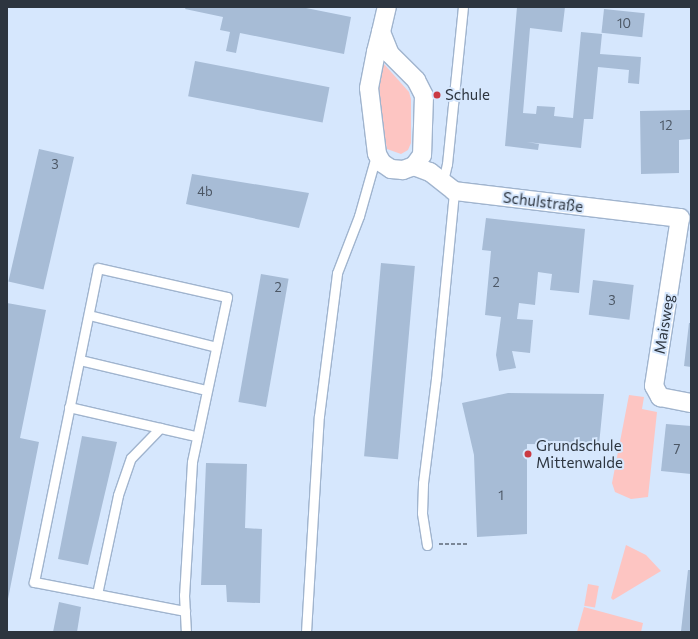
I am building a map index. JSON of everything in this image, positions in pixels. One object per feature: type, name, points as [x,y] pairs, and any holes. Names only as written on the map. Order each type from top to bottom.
[{"type":"street","points":[[381,32],[390,54],[416,80],[424,96],[422,155],[414,166],[403,170],[391,169],[382,163],[377,154],[369,88],[381,32],[387,7]]},
{"type":"street","name":"Schulstraße","points":[[414,166],[449,186],[680,218]]},
{"type":"street","name":"Maisweg","points":[[680,218],[654,386],[660,397],[691,403]]},
{"type":"lane","points":[[427,545],[422,513],[423,483],[449,186],[447,164],[463,7]]},
{"type":"lane","points":[[306,632],[319,416],[337,273],[359,216],[377,154]]},
{"type":"lane","points":[[185,611],[34,582],[98,268],[227,297],[196,436],[192,462],[185,611],[186,632]]},
{"type":"lane","points":[[89,315],[216,347]]},
{"type":"lane","points":[[80,360],[206,390]]},
{"type":"lane","points":[[70,407],[196,436]]},
{"type":"lane","points":[[97,594],[118,495],[131,458],[160,428]]},
{"type":"path","points":[[427,545],[469,544]]},
{"type":"shaded area","points":[[384,64],[409,92],[411,99],[411,143],[408,150],[401,154],[387,149],[376,88],[381,67]]},
{"type":"shaded area","points":[[629,395],[644,397],[642,409],[657,412],[648,497],[631,499],[615,492],[612,483]]},
{"type":"shaded area","points":[[626,545],[646,555],[661,571],[613,600],[611,598]]},
{"type":"shaded area","points":[[588,584],[599,586],[595,608],[584,606]]},
{"type":"shaded area","points":[[584,607],[643,623],[641,632],[577,632]]},
{"type":"building","points":[[186,7],[301,7],[351,17],[344,54],[240,33],[236,53],[226,51],[230,32],[220,30],[223,17],[185,9]]},
{"type":"building","points":[[517,7],[565,7],[562,32],[530,28],[523,113],[536,114],[537,106],[555,107],[554,116],[573,118],[581,32],[602,34],[600,54],[641,57],[639,84],[628,83],[629,70],[598,67],[593,119],[584,119],[581,148],[527,142],[539,144],[538,150],[505,146]]},
{"type":"building","points":[[604,9],[645,13],[642,37],[601,33]]},
{"type":"building","points":[[195,61],[329,87],[323,122],[188,96]]},
{"type":"building","points":[[691,110],[691,139],[679,140],[679,173],[641,174],[640,111]]},
{"type":"building","points":[[39,149],[74,157],[43,290],[8,282]]},
{"type":"building","points":[[192,174],[309,193],[299,228],[186,204]]},
{"type":"building","points":[[486,218],[585,229],[579,293],[550,290],[552,274],[538,272],[535,305],[519,303],[517,319],[533,320],[530,353],[512,351],[516,368],[499,371],[496,355],[501,317],[485,315],[491,251],[482,250]]},
{"type":"building","points":[[381,263],[415,266],[398,459],[364,456]]},
{"type":"building","points":[[261,274],[289,279],[266,407],[238,402]]},
{"type":"building","points":[[593,280],[634,285],[629,320],[589,315]]},
{"type":"building","points":[[7,303],[46,310],[20,438],[39,442],[8,599]]},
{"type":"building","points":[[689,323],[691,323],[691,367],[684,366]]},
{"type":"building","points":[[508,393],[604,394],[599,445],[527,444],[527,534],[477,537],[474,455],[462,403]]},
{"type":"building","points":[[666,424],[691,426],[691,474],[661,471]]},
{"type":"building","points":[[82,436],[117,442],[88,565],[58,559]]},
{"type":"building","points":[[206,463],[247,464],[245,528],[262,529],[260,603],[227,602],[226,585],[201,585]]},
{"type":"building","points":[[688,570],[691,570],[691,632],[681,631]]},
{"type":"building","points":[[59,602],[81,607],[77,632],[53,632]]},
{"type":"place","name":"Schule","points":[[437,95]]},
{"type":"place","name":"Grundschule Mittenwalde","points":[[528,454]]}]
